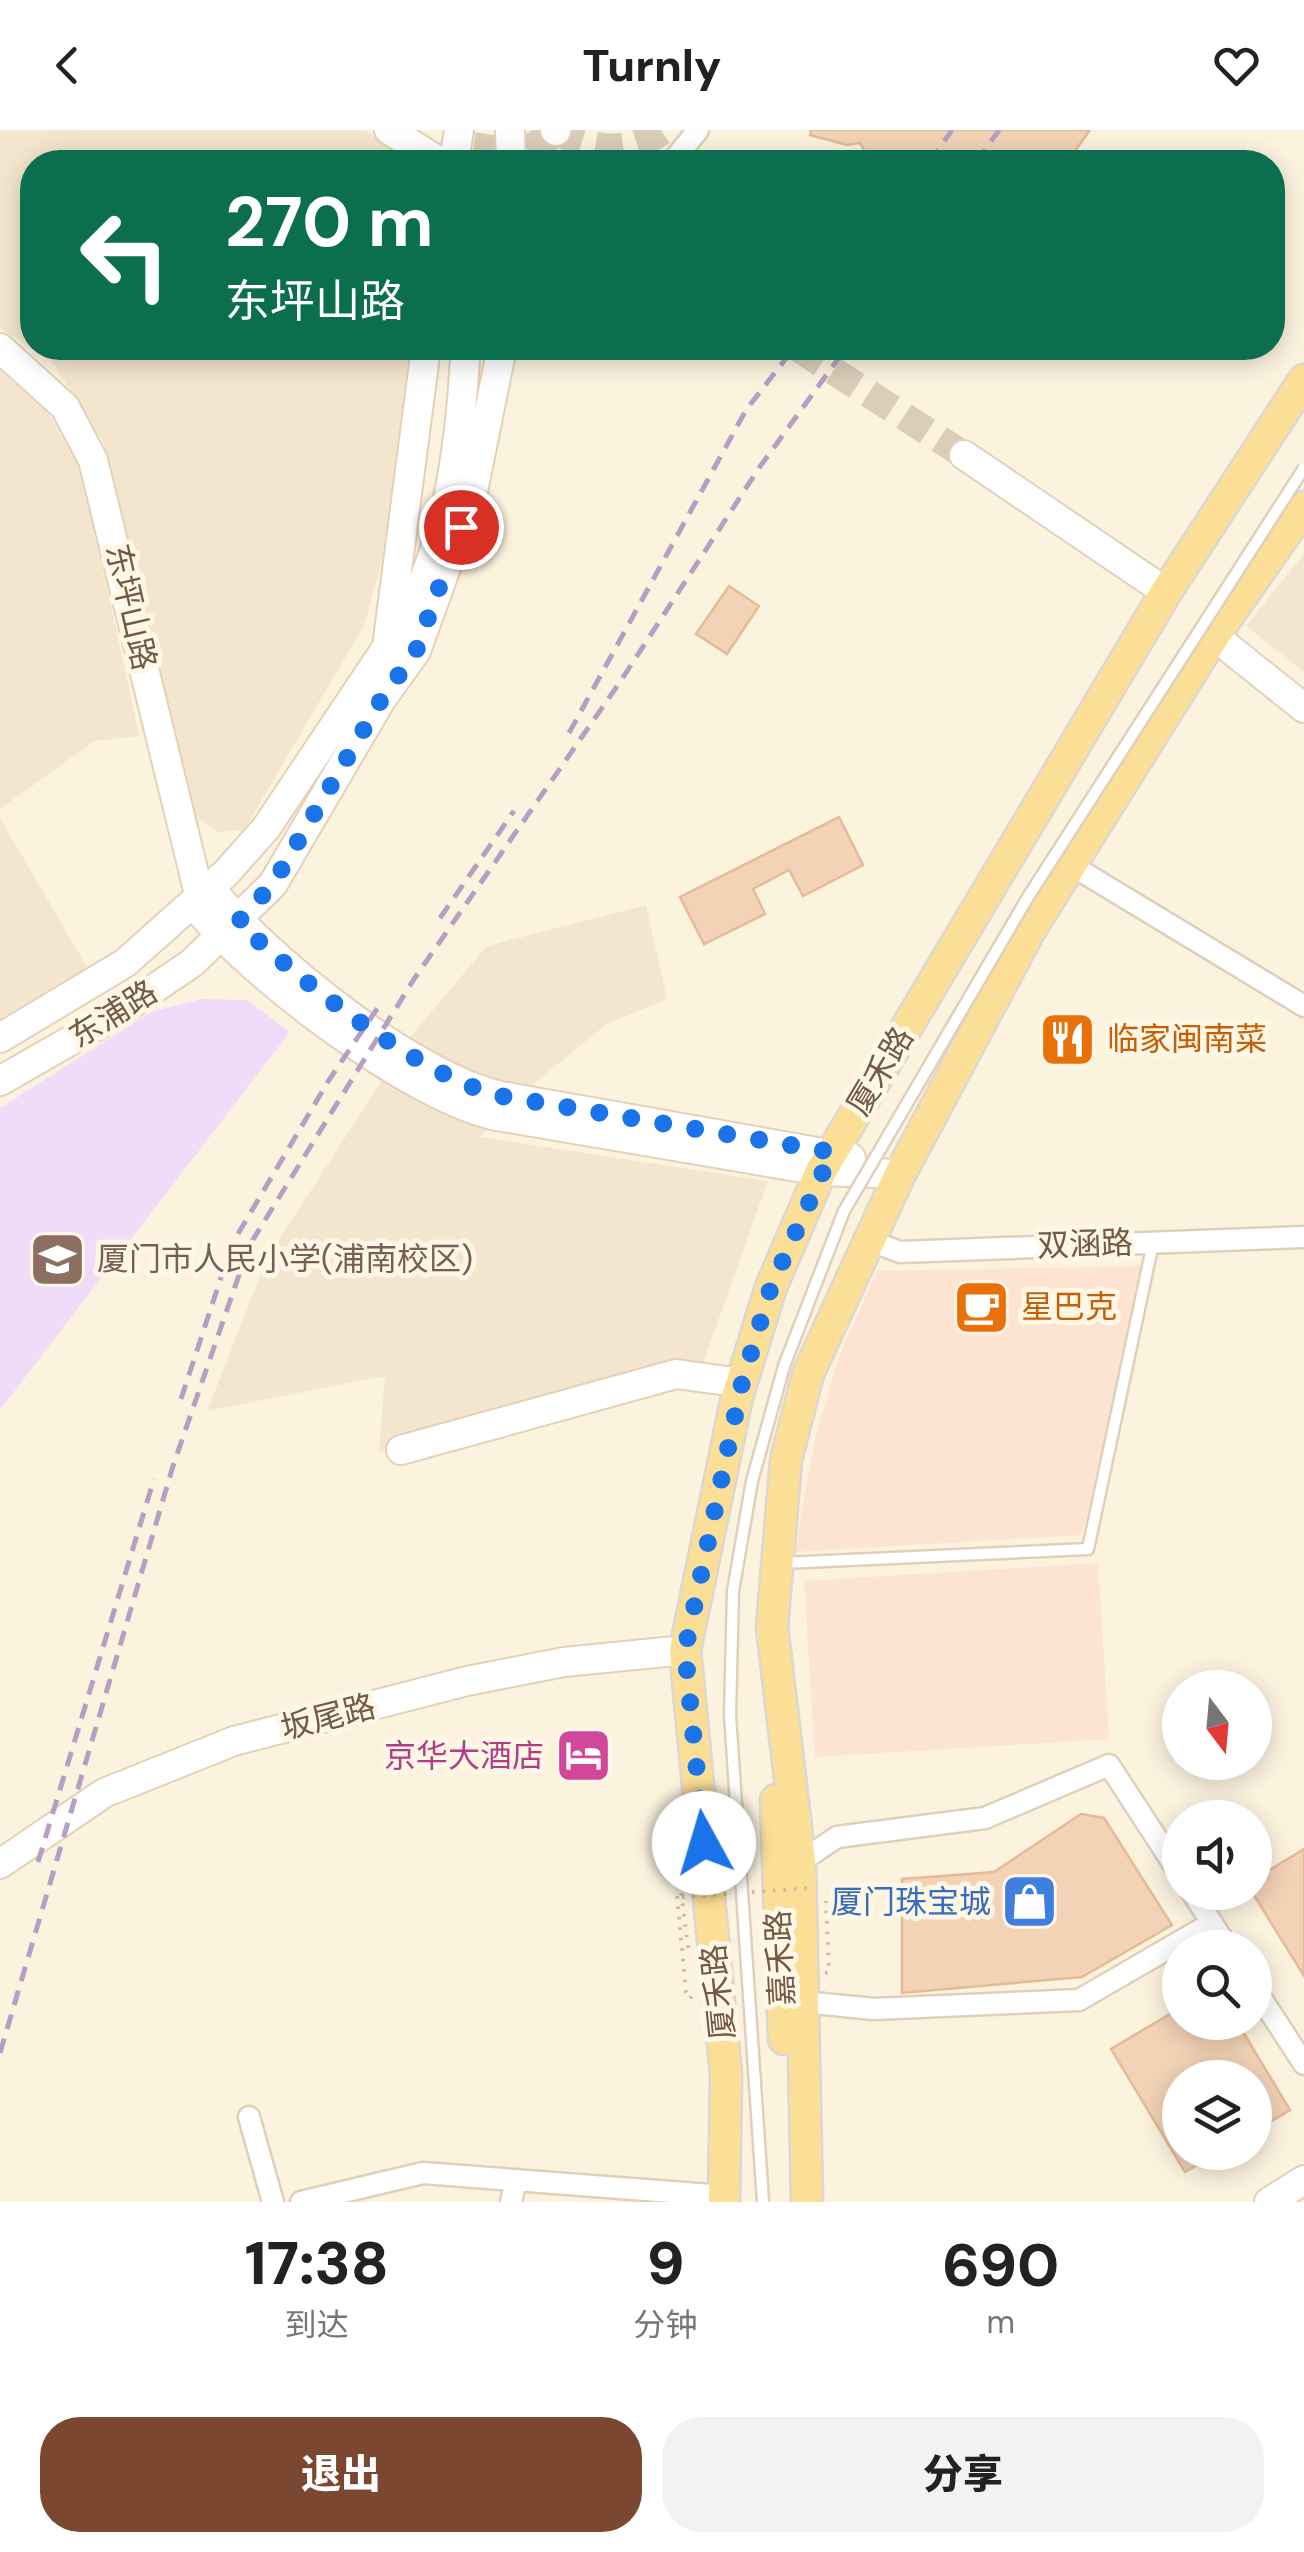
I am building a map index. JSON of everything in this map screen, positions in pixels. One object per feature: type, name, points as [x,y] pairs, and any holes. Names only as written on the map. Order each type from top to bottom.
[{"type":"main road","points":[[389,130],[421,150]]},
{"type":"main road","name":"东坪山路","points":[[0,348],[65,407],[93,460],[201,896]]},
{"type":"main road","points":[[386,647],[424,360]]},
{"type":"main road","name":"东浦路","points":[[0,1038],[125,963],[201,896],[255,840],[408,616],[442,520],[461,432],[465,360]]},
{"type":"main road","name":"东浦路","points":[[0,1081],[130,1005],[237,923],[273,884],[381,700],[416,651],[472,496],[500,360]]},
{"type":"main road","name":"厦禾路","points":[[729,2200],[726,2074],[685,1650],[742,1383],[771,1287],[826,1161],[1166,592],[1304,380]]},
{"type":"main road","points":[[964,455],[1166,592]]},
{"type":"main road","name":"厦禾路","points":[[776,1654],[772,1627],[786,1460],[808,1374],[868,1240],[1030,930],[1214,636],[1304,507]]},
{"type":"main road","points":[[1214,636],[1304,708]]},
{"type":"main road","points":[[185,834],[208,848],[222,850],[255,840]]},
{"type":"main road","points":[[201,896],[237,923],[263,975],[415,1084],[468,1110],[900,1174]]},
{"type":"main road","points":[[401,1450],[676,1374],[742,1383]]},
{"type":"main road","name":"坂尾路","points":[[0,1864],[104,1793],[234,1741],[506,1673],[564,1662],[685,1650]]},
{"type":"main road","points":[[776,1654],[800,1862],[803,2201]]},
{"type":"main road","name":"嘉禾路","points":[[776,1654],[777,1894],[803,2201]]},
{"type":"main road","points":[[1269,2202],[1304,2180]]},
{"type":"street","points":[[682,150],[698,130]]},
{"type":"street","points":[[1071,864],[1304,1006]]},
{"type":"street","name":"双涵路","points":[[868,1240],[900,1252],[1304,1237]]},
{"type":"street","points":[[800,1862],[837,1838],[985,1818],[1109,1765],[1162,1846]]},
{"type":"street","points":[[1204,1910],[1217,1930]]},
{"type":"street","points":[[804,2002],[874,2008],[1078,2000],[1212,1922]]},
{"type":"street","points":[[1272,2015],[1304,2064]]},
{"type":"street","points":[[249,2117],[272,2202]]},
{"type":"street","points":[[301,2202],[423,2174],[729,2200]]},
{"type":"street","points":[[511,2202],[516,2180]]},
{"type":"lane","points":[[763,2202],[730,1715],[733,1590],[752,1481],[784,1366],[844,1210],[1028,897],[1304,468]]},
{"type":"lane","points":[[777,1563],[1088,1548],[1153,1242]]},
{"type":"path","points":[[676,1841],[690,1999],[680,1896]]},
{"type":"shaded area","points":[[0,130],[365,130],[392,150],[20,150],[20,341],[0,328]]},
{"type":"shaded area","points":[[48,360],[412,360],[389,534],[364,626],[244,830],[217,832],[192,813],[104,443]]},
{"type":"shaded area","points":[[0,364],[29,379],[83,474],[139,736],[95,741],[0,809]]},
{"type":"shaded area","points":[[1304,554],[1304,672],[1246,626]]},
{"type":"shaded area","points":[[0,818],[87,967],[0,1019]]},
{"type":"shaded area","points":[[646,905],[667,999],[607,1024],[526,1090],[480,1137],[768,1181],[701,1369],[665,1369],[379,1452],[385,1376],[207,1411],[267,1258],[410,1037],[487,946]]},
{"type":"shaded area","name":"厦门市人民小学(浦南校区)","points":[[202,999],[247,1000],[290,1032],[0,1410],[0,1108],[151,1012]]},
{"type":"shaded area","points":[[1144,1266],[1082,1535],[794,1552],[816,1434],[841,1351],[877,1271]]},
{"type":"shaded area","points":[[1098,1563],[1109,1739],[815,1757],[804,1581]]},
{"type":"building","points":[[811,130],[1090,130],[1076,150],[864,150],[860,143],[847,145],[810,135]]},
{"type":"building","points":[[729,586],[759,606],[727,654],[696,634]]},
{"type":"building","points":[[839,817],[863,865],[803,896],[789,870],[753,889],[765,914],[704,944],[680,897]]},
{"type":"building","name":"厦门珠宝城","points":[[1081,1814],[1104,1818],[1172,1925],[1082,1977],[902,1993],[902,1879],[994,1872]]},
{"type":"building","points":[[1304,1849],[1304,1976],[1263,1910],[1272,1910],[1272,1869]]},
{"type":"building","points":[[1162,2019],[1162,2040],[1248,2040],[1260,2060],[1162,2060],[1162,2134],[1111,2049]]},
{"type":"building","points":[[1272,2080],[1290,2110],[1272,2121]]},
{"type":"tunnel","points":[[488,150],[490,130]]},
{"type":"tunnel","points":[[533,130],[544,150]]},
{"type":"tunnel","points":[[556,131],[584,143],[624,147],[664,130]]},
{"type":"tunnel","points":[[817,360],[964,455]]},
{"type":"railway","points":[[938,150],[952,130]]},
{"type":"railway","points":[[985,150],[999,130]]},
{"type":"railway","points":[[569,733],[746,410],[785,360]]},
{"type":"railway","points":[[0,2053],[173,1466],[249,1246],[414,979],[620,682],[759,468],[837,360]]},
{"type":"railway","points":[[440,918],[514,811]]},
{"type":"railway","points":[[181,1399],[232,1244],[329,1080],[383,1000]]},
{"type":"railway","points":[[38,1862],[154,1479]]},
{"type":"place","name":"临家闽南菜","points":[[1068,1039]]},
{"type":"place","name":"厦门市人民小学(浦南校区)","points":[[58,1259]]},
{"type":"place","name":"星巴克","points":[[982,1307]]},
{"type":"place","name":"京华大酒店","points":[[583,1756]]},
{"type":"place","name":"厦门珠宝城","points":[[1030,1902]]},
{"type":"route","points":[[461,527],[416,651],[381,700],[273,884],[238,922],[275,958],[427,1067],[474,1090],[832,1152],[771,1287],[742,1383],[685,1650],[704,1843]]}]
